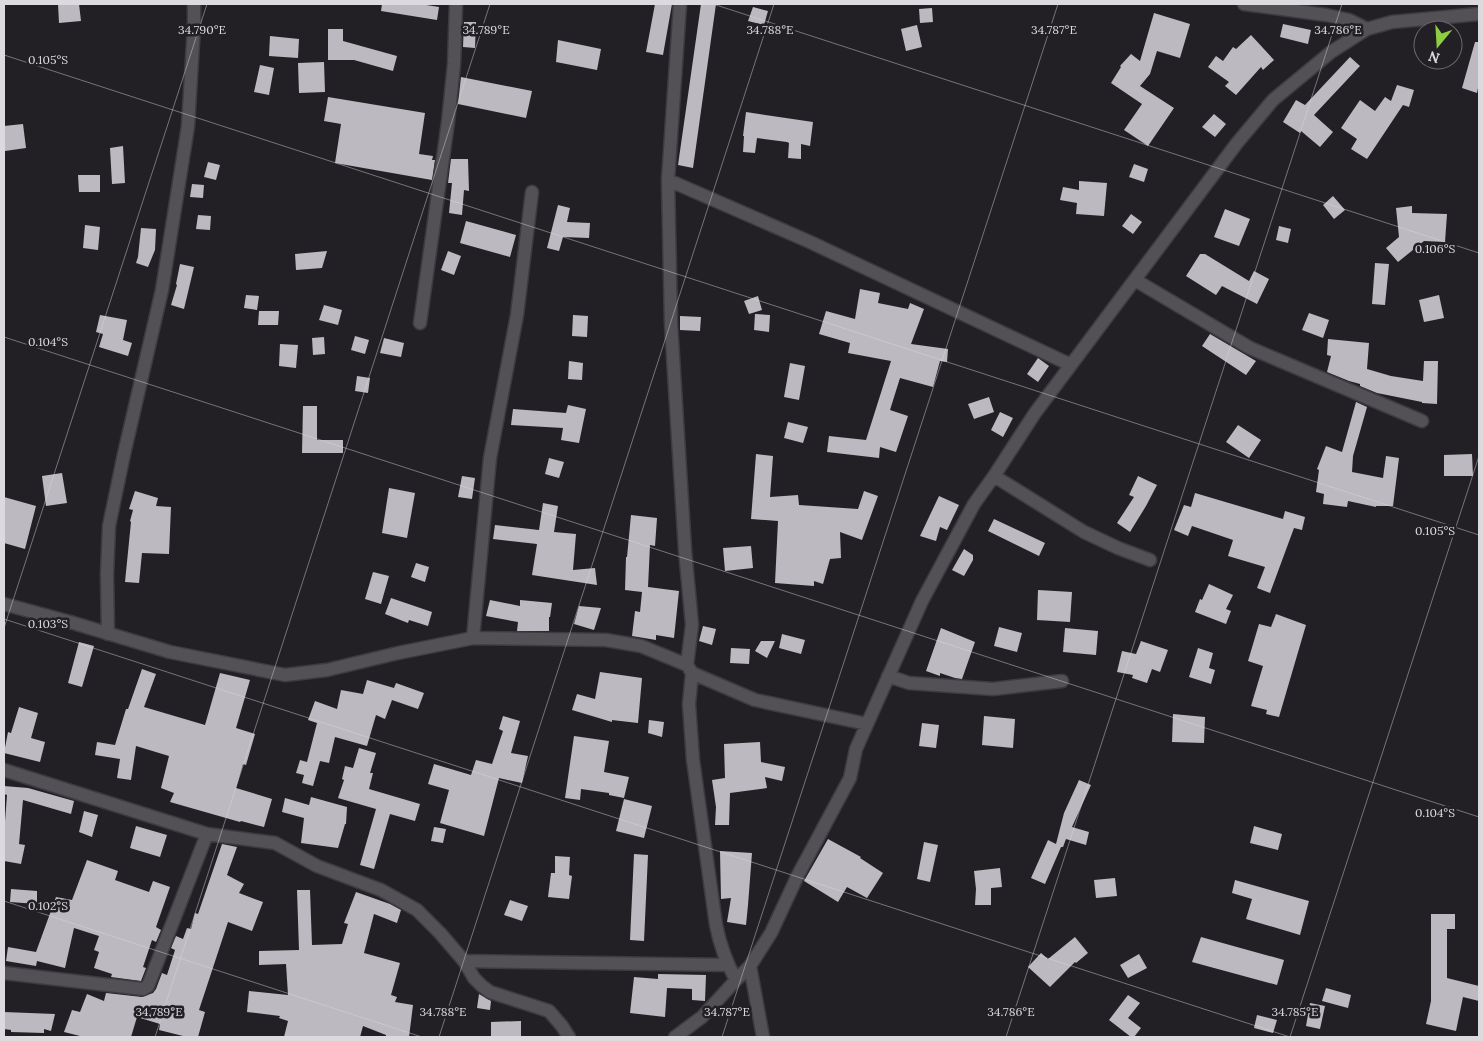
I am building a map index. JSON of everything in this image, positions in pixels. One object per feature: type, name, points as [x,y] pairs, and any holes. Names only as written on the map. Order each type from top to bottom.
[{"type":"street","points":[[108,634],[107,574],[109,526],[162,290],[187,135],[194,36],[194,4]]},
{"type":"street","points":[[420,323],[448,122],[454,64],[456,4]]},
{"type":"street","points":[[680,4],[668,180],[670,324],[692,625],[689,704],[693,760],[719,942],[736,980]]},
{"type":"street","points":[[1244,4],[1326,15],[1349,20],[1367,29]]},
{"type":"street","points":[[675,1037],[702,1017],[750,966],[771,933],[798,875],[850,778],[856,749],[922,601],[974,504],[1035,412],[1237,143],[1273,100],[1331,52],[1367,29],[1392,22],[1479,14]]},
{"type":"street","points":[[668,180],[810,242],[1071,365]]},
{"type":"street","points":[[473,638],[490,458],[517,315],[532,192]]},
{"type":"street","points":[[1135,280],[1250,348],[1422,421]]},
{"type":"street","points":[[994,476],[1084,532],[1150,560]]},
{"type":"street","points":[[4,604],[170,652],[286,675],[327,670],[473,638],[606,640],[641,646],[755,700],[867,724]]},
{"type":"street","points":[[888,676],[908,683],[993,689],[1062,681]]},
{"type":"street","points":[[4,770],[208,834],[275,843],[316,866],[381,890],[417,910],[464,961],[474,978],[490,992],[549,1011],[569,1037]]},
{"type":"street","points":[[4,973],[143,989],[148,986],[208,834]]},
{"type":"street","points":[[464,961],[728,965]]},
{"type":"street","points":[[750,966],[763,1037]]},
{"type":"building","points":[[58,4],[79,4],[81,21],[59,23]]},
{"type":"building","points":[[382,4],[420,4],[439,7],[437,20],[381,11]]},
{"type":"building","points":[[655,4],[672,4],[663,55],[646,52]]},
{"type":"building","points":[[701,4],[716,4],[693,168],[678,165]]},
{"type":"building","points":[[753,7],[768,11],[764,25],[748,21]]},
{"type":"building","points":[[932,8],[933,22],[920,23],[919,9]]},
{"type":"building","points":[[1154,13],[1190,24],[1180,58],[1157,51],[1150,74],[1140,86],[1174,108],[1148,146],[1124,130],[1142,104],[1111,83],[1120,66],[1131,54],[1140,61]]},
{"type":"building","points":[[464,22],[476,22],[475,48],[463,47]]},
{"type":"building","points":[[1283,24],[1311,30],[1308,44],[1280,37]]},
{"type":"building","points":[[917,25],[922,47],[906,51],[901,29]]},
{"type":"building","points":[[328,29],[343,29],[343,41],[397,56],[393,71],[354,60],[328,60]]},
{"type":"building","points":[[1251,35],[1274,60],[1263,70],[1261,67],[1236,95],[1225,86],[1229,82],[1208,67],[1216,56],[1223,61],[1233,47],[1236,49]]},
{"type":"building","points":[[270,36],[299,39],[298,58],[269,56]]},
{"type":"building","points":[[558,40],[601,49],[597,70],[556,62]]},
{"type":"building","points":[[1475,42],[1479,42],[1479,83],[1477,93],[1462,88]]},
{"type":"building","points":[[1350,57],[1360,66],[1314,115],[1333,132],[1320,147],[1301,131],[1300,133],[1283,122],[1296,100],[1305,105]]},
{"type":"building","points":[[324,62],[325,92],[299,93],[298,63]]},
{"type":"building","points":[[260,65],[274,68],[269,95],[254,92]]},
{"type":"building","points":[[461,77],[532,91],[526,118],[458,104]]},
{"type":"building","points":[[1397,85],[1414,90],[1409,107],[1403,105],[1367,159],[1351,149],[1357,139],[1341,128],[1360,100],[1375,111],[1385,97],[1391,101]]},
{"type":"building","points":[[328,97],[425,113],[419,154],[433,156],[432,160],[435,160],[432,180],[335,163],[341,124],[324,121]]},
{"type":"building","points":[[746,112],[813,122],[810,146],[801,144],[801,159],[788,158],[789,143],[757,138],[755,153],[743,152]]},
{"type":"building","points":[[1214,114],[1226,124],[1215,137],[1202,127]]},
{"type":"building","points":[[23,124],[26,148],[5,151],[4,126]]},
{"type":"building","points":[[123,146],[125,183],[112,184],[110,148]]},
{"type":"building","points":[[451,159],[468,159],[469,191],[464,190],[462,215],[449,213],[452,183],[448,183]]},
{"type":"building","points":[[208,162],[220,165],[216,180],[204,177]]},
{"type":"building","points":[[1134,164],[1148,169],[1144,182],[1129,177]]},
{"type":"building","points":[[78,175],[100,175],[100,192],[79,192]]},
{"type":"building","points":[[1079,181],[1107,183],[1104,216],[1076,214],[1077,203],[1060,200],[1063,187],[1079,190]]},
{"type":"building","points":[[192,184],[204,185],[203,198],[190,197]]},
{"type":"building","points":[[1333,196],[1345,210],[1334,219],[1323,205]]},
{"type":"building","points":[[558,205],[570,208],[567,222],[590,223],[589,238],[563,237],[559,251],[547,248]]},
{"type":"building","points":[[1412,206],[1412,213],[1447,214],[1445,242],[1424,241],[1398,262],[1386,248],[1399,237],[1396,208]]},
{"type":"building","points":[[1225,209],[1250,219],[1239,246],[1214,237]]},
{"type":"building","points":[[1131,214],[1142,222],[1133,234],[1122,226]]},
{"type":"building","points":[[198,215],[211,216],[210,230],[196,229]]},
{"type":"building","points":[[466,221],[516,235],[510,257],[460,243]]},
{"type":"building","points":[[85,225],[100,227],[98,250],[83,248]]},
{"type":"building","points":[[1279,226],[1291,229],[1288,243],[1276,240]]},
{"type":"building","points":[[141,228],[156,229],[155,250],[148,267],[136,263]]},
{"type":"building","points":[[327,251],[322,268],[296,270],[295,254]]},
{"type":"building","points":[[448,251],[461,256],[454,275],[441,270]]},
{"type":"building","points":[[1200,254],[1205,254],[1249,281],[1254,271],[1269,279],[1257,304],[1222,286],[1216,295],[1186,276]]},
{"type":"building","points":[[1375,263],[1389,264],[1385,305],[1372,304]]},
{"type":"building","points":[[180,264],[194,267],[184,309],[171,305],[177,285]]},
{"type":"building","points":[[860,289],[880,293],[878,303],[908,309],[910,303],[924,309],[911,344],[948,349],[947,362],[940,361],[933,387],[900,378],[890,410],[908,416],[896,452],[880,447],[879,458],[827,452],[829,436],[866,440],[891,361],[848,353],[850,343],[819,334],[826,311],[855,319]]},
{"type":"building","points":[[246,295],[259,296],[257,310],[244,308]]},
{"type":"building","points":[[1439,295],[1444,318],[1424,322],[1419,300]]},
{"type":"building","points":[[758,296],[762,310],[749,314],[744,301]]},
{"type":"building","points":[[324,305],[342,310],[338,325],[319,320]]},
{"type":"building","points":[[259,311],[279,311],[278,325],[258,325]]},
{"type":"building","points":[[1309,313],[1329,320],[1323,338],[1302,330]]},
{"type":"building","points":[[755,314],[770,315],[769,332],[754,330]]},
{"type":"building","points":[[100,315],[127,320],[123,340],[132,343],[128,356],[99,347],[103,334],[96,332]]},
{"type":"building","points":[[573,315],[588,316],[587,337],[572,336]]},
{"type":"building","points":[[680,316],[701,317],[700,331],[680,330]]},
{"type":"building","points":[[1210,334],[1256,361],[1246,375],[1202,346]]},
{"type":"building","points":[[355,336],[369,340],[365,354],[351,350]]},
{"type":"building","points":[[324,337],[325,354],[313,355],[312,338]]},
{"type":"building","points":[[384,338],[404,343],[401,357],[380,353]]},
{"type":"building","points":[[1328,339],[1369,343],[1367,369],[1391,376],[1423,381],[1424,361],[1438,361],[1437,404],[1422,403],[1377,393],[1360,386],[1360,384],[1327,372],[1331,356],[1327,355]]},
{"type":"building","points":[[280,344],[298,345],[296,368],[279,366]]},
{"type":"building","points":[[1038,358],[1049,366],[1038,382],[1027,374]]},
{"type":"building","points":[[569,361],[583,363],[582,380],[568,379]]},
{"type":"building","points":[[790,363],[805,366],[799,400],[784,397]]},
{"type":"building","points":[[357,376],[370,378],[368,393],[355,391]]},
{"type":"building","points":[[989,397],[994,412],[974,419],[968,404]]},
{"type":"building","points":[[1356,402],[1367,407],[1353,456],[1352,472],[1383,478],[1386,456],[1399,458],[1393,506],[1376,507],[1348,501],[1347,507],[1323,504],[1324,494],[1316,492],[1319,470],[1317,469],[1326,446],[1342,452]]},
{"type":"building","points":[[568,405],[586,409],[579,443],[561,440],[563,428],[511,425],[513,409],[566,413]]},
{"type":"building","points":[[303,406],[317,406],[317,440],[343,440],[343,453],[302,453]]},
{"type":"building","points":[[1000,412],[1013,418],[1003,437],[991,430]]},
{"type":"building","points":[[788,422],[808,427],[803,443],[784,438]]},
{"type":"building","points":[[1238,425],[1261,440],[1249,458],[1226,442]]},
{"type":"building","points":[[756,454],[773,456],[770,497],[798,495],[799,505],[858,509],[864,491],[878,496],[862,540],[840,532],[841,558],[830,559],[823,584],[814,581],[814,586],[775,583],[778,521],[751,519]]},
{"type":"building","points":[[1472,454],[1473,476],[1444,476],[1444,455]]},
{"type":"building","points":[[549,458],[564,462],[559,478],[545,474]]},
{"type":"building","points":[[62,473],[67,503],[46,506],[42,476]]},
{"type":"building","points":[[462,476],[475,478],[472,499],[458,497]]},
{"type":"building","points":[[1138,476],[1157,485],[1130,532],[1117,523],[1134,497],[1129,495]]},
{"type":"building","points":[[389,488],[415,493],[407,538],[382,533]]},
{"type":"building","points":[[135,491],[158,498],[156,506],[171,507],[169,554],[142,553],[139,583],[125,582],[130,521],[133,510],[129,509]]},
{"type":"building","points":[[1195,493],[1283,519],[1285,511],[1305,517],[1302,530],[1294,528],[1270,593],[1257,588],[1265,567],[1228,556],[1233,540],[1192,526],[1188,536],[1174,530],[1184,505],[1191,507]]},
{"type":"building","points":[[939,496],[959,505],[947,530],[940,527],[936,541],[920,536]]},
{"type":"building","points":[[4,497],[36,506],[25,549],[4,543]]},
{"type":"building","points":[[543,503],[558,506],[554,532],[576,534],[573,570],[595,568],[597,585],[532,575],[537,544],[493,539],[495,525],[539,530]]},
{"type":"building","points":[[631,515],[657,518],[655,546],[650,545],[648,587],[679,591],[674,638],[656,635],[656,640],[632,636],[635,611],[640,612],[642,592],[625,590],[626,557]]},
{"type":"building","points":[[994,519],[1045,543],[1039,556],[988,531]]},
{"type":"building","points":[[751,546],[753,568],[725,571],[723,548]]},
{"type":"building","points":[[964,549],[973,555],[973,560],[964,576],[952,570]]},
{"type":"building","points":[[416,563],[429,567],[425,582],[411,577]]},
{"type":"building","points":[[373,572],[389,576],[381,604],[365,599]]},
{"type":"building","points":[[1209,584],[1233,595],[1226,609],[1231,611],[1226,624],[1195,612]]},
{"type":"building","points":[[1038,590],[1072,592],[1070,622],[1037,620]]},
{"type":"building","points":[[391,598],[432,612],[428,626],[409,620],[408,623],[385,614]]},
{"type":"building","points":[[490,600],[520,606],[520,600],[552,603],[549,631],[517,631],[518,622],[486,616]]},
{"type":"building","points":[[579,606],[601,608],[594,630],[574,624]]},
{"type":"building","points":[[1276,614],[1306,625],[1279,717],[1266,714],[1267,710],[1251,706],[1263,666],[1248,661],[1259,624],[1271,627]]},
{"type":"building","points":[[703,626],[716,629],[712,645],[699,641]]},
{"type":"building","points":[[999,627],[1022,633],[1017,652],[994,646]]},
{"type":"building","points":[[941,628],[975,642],[962,679],[940,673],[940,676],[926,671]]},
{"type":"building","points":[[1065,628],[1098,631],[1096,655],[1063,652]]},
{"type":"building","points":[[782,634],[805,640],[801,654],[779,648]]},
{"type":"building","points":[[761,641],[775,641],[767,658],[755,651]]},
{"type":"building","points":[[1141,641],[1168,650],[1160,672],[1152,669],[1147,683],[1132,678],[1133,675],[1117,672],[1122,651],[1136,654]]},
{"type":"building","points":[[79,642],[94,646],[82,687],[68,683]]},
{"type":"building","points":[[731,648],[750,649],[749,664],[730,663]]},
{"type":"building","points":[[1198,648],[1213,653],[1209,668],[1215,670],[1211,684],[1189,677]]},
{"type":"building","points":[[142,669],[156,674],[144,707],[205,725],[220,673],[250,680],[236,728],[255,734],[246,765],[243,764],[236,788],[272,799],[264,827],[170,802],[174,793],[161,788],[169,756],[136,746],[131,780],[117,778],[120,759],[95,755],[97,742],[115,745],[126,709],[128,709]]},
{"type":"building","points":[[600,672],[642,678],[638,723],[612,720],[612,722],[572,710],[577,694],[595,699]]},
{"type":"building","points":[[367,680],[394,688],[396,683],[424,693],[418,709],[392,700],[385,719],[376,715],[367,746],[335,737],[329,763],[320,761],[313,786],[302,783],[304,775],[296,773],[300,760],[307,762],[317,723],[308,720],[315,701],[337,709],[341,690],[363,694]]},
{"type":"building","points":[[19,707],[38,713],[31,738],[45,742],[40,762],[4,753],[8,732],[11,733]]},
{"type":"building","points":[[1173,714],[1205,717],[1204,743],[1172,742]]},
{"type":"building","points":[[503,716],[520,721],[511,753],[528,756],[522,783],[499,778],[484,836],[440,823],[449,790],[428,784],[434,764],[471,775],[476,760],[492,764],[503,731],[499,729]]},
{"type":"building","points":[[984,716],[1015,719],[1013,748],[982,745]]},
{"type":"building","points":[[649,720],[664,722],[662,737],[648,733]]},
{"type":"building","points":[[922,723],[939,725],[936,748],[919,746]]},
{"type":"building","points":[[574,736],[609,741],[604,772],[629,777],[624,798],[609,795],[609,793],[581,789],[580,800],[565,798]]},
{"type":"building","points":[[760,742],[761,762],[785,767],[782,781],[765,777],[767,788],[730,793],[729,825],[715,825],[716,807],[712,780],[725,778],[724,744]]},
{"type":"building","points":[[359,748],[376,753],[370,773],[373,773],[369,789],[420,804],[415,821],[390,814],[374,869],[360,865],[376,809],[338,798],[344,780],[342,779],[345,766],[353,768]]},
{"type":"building","points":[[1079,780],[1091,785],[1072,827],[1089,832],[1086,845],[1066,839],[1045,884],[1031,878],[1048,840],[1056,844],[1064,813]]},
{"type":"building","points":[[4,786],[28,788],[74,801],[71,814],[23,800],[19,844],[25,845],[21,864],[4,861],[7,795],[4,794]]},
{"type":"building","points":[[311,797],[347,807],[346,824],[338,848],[301,843],[304,818],[282,812],[285,798],[309,805]]},
{"type":"building","points":[[624,799],[652,806],[644,838],[616,831]]},
{"type":"building","points":[[84,811],[98,815],[92,837],[79,832]]},
{"type":"building","points":[[136,826],[167,835],[160,857],[130,848]]},
{"type":"building","points":[[1254,826],[1282,834],[1278,850],[1250,843]]},
{"type":"building","points":[[434,827],[446,829],[443,843],[431,841]]},
{"type":"building","points":[[828,839],[861,857],[883,873],[867,898],[847,887],[838,902],[804,881]]},
{"type":"building","points":[[924,842],[938,845],[930,882],[917,879]]},
{"type":"building","points":[[222,844],[237,847],[227,875],[244,884],[239,893],[263,902],[252,931],[228,922],[199,1010],[205,1012],[198,1037],[187,1037],[159,1030],[160,1024],[137,1017],[131,1037],[84,1037],[64,1032],[72,1010],[80,1012],[87,994],[104,1001],[106,993],[142,997],[153,993],[162,973],[167,975],[175,950],[171,948],[176,936],[183,939],[187,928],[191,929],[195,913],[198,914]]},
{"type":"building","points":[[720,851],[752,853],[746,925],[727,922],[731,898],[721,899]]},
{"type":"building","points":[[634,854],[648,855],[644,941],[630,940]]},
{"type":"building","points":[[555,856],[570,857],[569,875],[572,876],[569,899],[548,897],[551,873],[555,873]]},
{"type":"building","points":[[87,860],[118,871],[115,880],[149,892],[153,881],[170,887],[156,927],[161,930],[156,942],[152,940],[143,967],[146,968],[141,981],[111,977],[112,974],[94,968],[99,952],[94,950],[99,936],[74,928],[65,968],[37,961],[36,966],[6,961],[8,947],[36,952],[56,897],[72,900]]},
{"type":"building","points":[[1000,868],[1002,887],[991,888],[991,905],[975,905],[974,871]]},
{"type":"building","points":[[1115,878],[1117,896],[1096,898],[1094,880]]},
{"type":"building","points":[[1235,880],[1309,901],[1300,935],[1246,919],[1252,899],[1232,893]]},
{"type":"building","points":[[11,889],[37,891],[37,904],[10,902]]},
{"type":"building","points":[[297,890],[310,890],[312,945],[342,944],[348,924],[344,923],[356,892],[401,910],[397,923],[374,914],[364,953],[400,963],[391,995],[397,997],[395,1002],[413,1005],[409,1037],[386,1037],[386,1035],[363,1026],[360,1037],[284,1037],[288,1021],[279,1018],[280,1016],[247,1012],[249,991],[288,995],[286,964],[259,965],[259,951],[299,950]]},
{"type":"building","points":[[510,900],[528,906],[522,921],[504,915]]},
{"type":"building","points":[[1431,914],[1455,914],[1455,929],[1447,929],[1447,978],[1479,986],[1479,1001],[1463,997],[1456,1031],[1426,1024],[1431,1001]]},
{"type":"building","points":[[1075,937],[1088,953],[1075,962],[1050,987],[1028,967],[1041,953],[1048,959]]},
{"type":"building","points":[[1201,937],[1284,960],[1277,985],[1192,962]]},
{"type":"building","points":[[1139,954],[1147,968],[1128,978],[1120,965]]},
{"type":"building","points":[[658,974],[706,975],[705,1001],[692,1000],[692,989],[667,988],[665,1017],[630,1013],[634,977],[658,979]]},
{"type":"building","points":[[1326,988],[1351,995],[1348,1008],[1322,1001]]},
{"type":"building","points":[[479,994],[491,1001],[490,1010],[477,1008]]},
{"type":"building","points":[[1128,995],[1140,1003],[1128,1018],[1141,1028],[1134,1037],[1131,1037],[1109,1020]]},
{"type":"building","points":[[1310,1003],[1325,1006],[1320,1029],[1306,1026]]},
{"type":"building","points":[[4,1012],[55,1014],[51,1031],[44,1029],[44,1033],[11,1032],[11,1030],[4,1029]]},
{"type":"building","points":[[1257,1015],[1277,1020],[1273,1033],[1254,1028]]},
{"type":"building","points":[[521,1021],[521,1037],[491,1037],[491,1022]]}]
